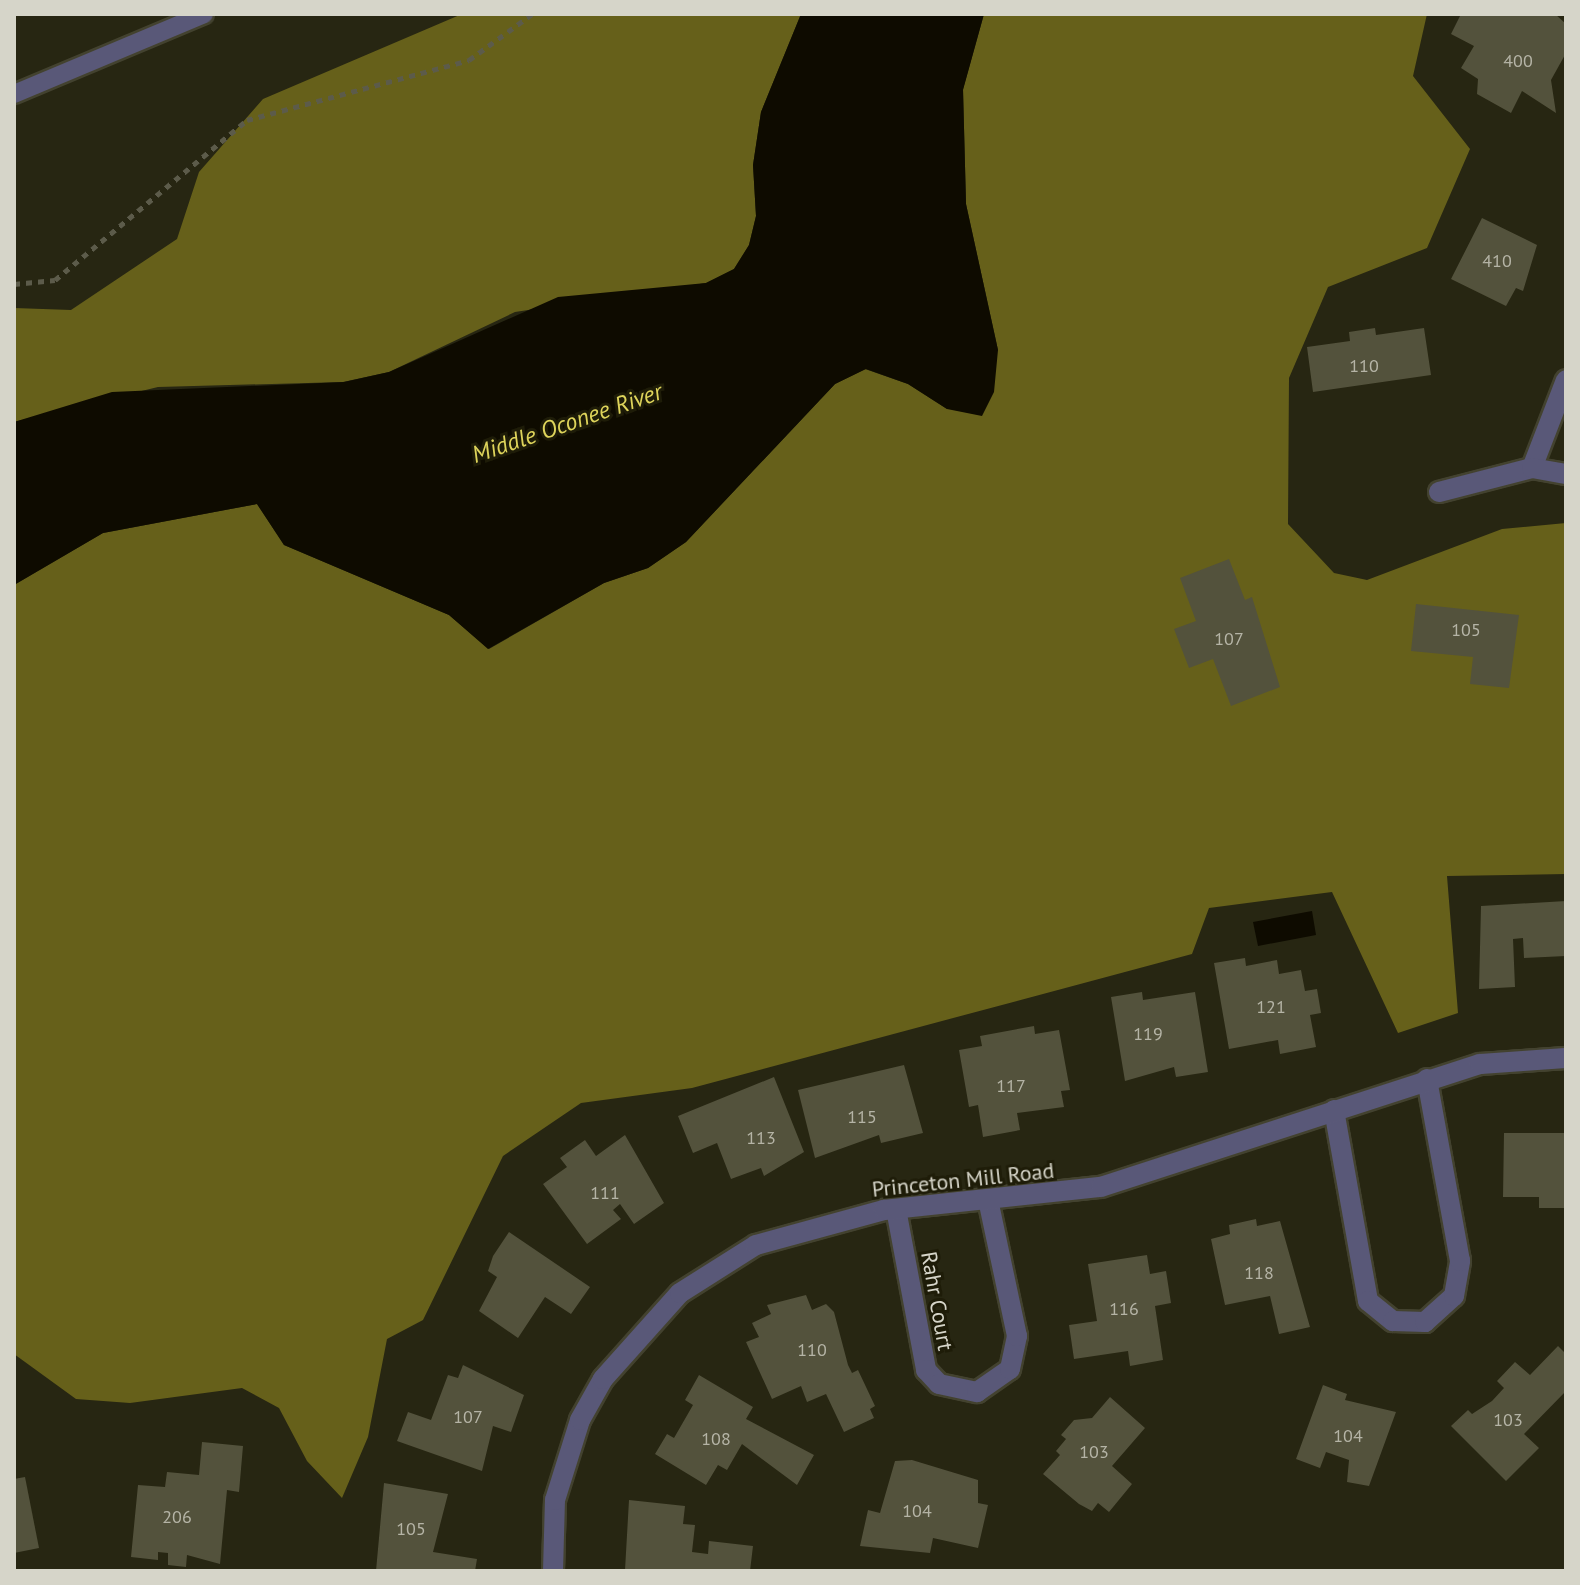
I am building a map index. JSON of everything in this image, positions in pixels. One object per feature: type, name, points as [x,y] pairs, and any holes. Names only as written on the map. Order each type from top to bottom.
[{"type":"street","points":[[1532,468],[1566,380]]},
{"type":"street","points":[[1439,492],[1532,468],[1566,474]]},
{"type":"street","name":"Princeton Mill Road","points":[[553,1571],[555,1500],[580,1420],[603,1379],[658,1314],[713,1268],[756,1245],[841,1218],[896,1209],[1046,1197],[1157,1173],[1334,1110],[1480,1064],[1566,1058]]},
{"type":"street","points":[[1334,1110],[1368,1301],[1393,1321],[1425,1322],[1454,1296],[1460,1261],[1427,1079]]},
{"type":"street","name":"Rahr Court","points":[[896,1209],[926,1370],[954,1391],[977,1392],[1010,1369],[1017,1336],[988,1200]]},
{"type":"lane","points":[[14,94],[204,14]]},
{"type":"path","points":[[14,284],[55,280],[247,120],[469,60],[532,14]]},
{"type":"shaded area","points":[[462,14],[801,14],[761,112],[753,165],[756,216],[749,245],[734,269],[706,283],[515,312],[389,372],[343,382],[158,387],[14,422],[14,308],[71,310],[177,239],[199,172],[263,99]]},
{"type":"shaded area","points":[[984,14],[1427,14],[1413,76],[1470,149],[1427,248],[1328,287],[1289,378],[1288,524],[1334,573],[1367,580],[1502,529],[1566,523],[1566,874],[1447,876],[1458,1013],[1398,1033],[1332,892],[1209,908],[1192,954],[692,1088],[581,1103],[503,1156],[423,1320],[387,1339],[368,1437],[342,1498],[307,1461],[279,1408],[242,1388],[130,1403],[76,1399],[14,1354],[14,585],[103,533],[257,504],[284,545],[449,615],[489,649],[604,583],[648,568],[686,542],[835,384],[865,369],[908,384],[947,409],[998,350],[966,204],[963,89]]},
{"type":"water","name":"Middle Oconee River","points":[[801,14],[984,14],[963,90],[966,204],[998,350],[994,392],[982,416],[947,409],[908,384],[866,369],[835,384],[686,542],[648,568],[604,583],[488,649],[449,615],[284,545],[257,504],[103,533],[14,585],[14,422],[112,392],[344,382],[389,372],[558,297],[706,283],[734,269],[749,245],[756,216],[753,165],[761,112]]},
{"type":"water","points":[[1312,911],[1316,935],[1258,946],[1253,922]]},
{"type":"building","points":[[1461,14],[1555,14],[1566,24],[1566,53],[1551,80],[1556,113],[1522,91],[1511,113],[1477,94],[1478,79],[1461,68],[1474,46],[1451,34]]},
{"type":"building","points":[[1482,218],[1537,245],[1523,291],[1516,288],[1506,306],[1451,279]]},
{"type":"building","points":[[1375,328],[1376,335],[1424,328],[1431,375],[1313,392],[1307,347],[1350,341],[1349,332]]},
{"type":"building","points":[[1229,559],[1245,600],[1252,597],[1280,687],[1231,706],[1213,659],[1189,668],[1174,629],[1196,621],[1180,578]]},
{"type":"building","points":[[1416,604],[1519,615],[1509,688],[1470,684],[1473,657],[1411,651]]},
{"type":"building","points":[[1566,901],[1566,956],[1524,958],[1523,938],[1513,939],[1515,987],[1479,989],[1481,906]]},
{"type":"building","points":[[1245,958],[1246,966],[1277,960],[1279,974],[1301,970],[1305,991],[1317,989],[1321,1013],[1310,1015],[1316,1047],[1280,1054],[1278,1040],[1229,1049],[1214,963]]},
{"type":"building","points":[[1142,992],[1143,1000],[1195,992],[1208,1072],[1176,1077],[1174,1067],[1125,1081],[1111,997]]},
{"type":"building","points":[[1034,1026],[1035,1034],[1059,1030],[1070,1090],[1061,1091],[1064,1107],[1017,1113],[1020,1130],[983,1137],[978,1105],[969,1107],[959,1050],[982,1046],[980,1036]]},
{"type":"building","points":[[904,1065],[923,1133],[881,1143],[879,1135],[815,1158],[798,1090]]},
{"type":"building","points":[[774,1077],[804,1152],[764,1176],[761,1168],[731,1179],[717,1143],[693,1153],[678,1116]]},
{"type":"building","points":[[1504,1133],[1566,1133],[1566,1208],[1539,1208],[1539,1197],[1503,1197]]},
{"type":"building","points":[[625,1135],[664,1203],[634,1224],[620,1204],[613,1210],[621,1219],[587,1244],[543,1184],[567,1167],[560,1158],[585,1140],[596,1156]]},
{"type":"building","points":[[1256,1219],[1257,1226],[1280,1221],[1310,1327],[1279,1334],[1270,1296],[1225,1305],[1211,1239],[1230,1234],[1229,1225]]},
{"type":"building","points":[[509,1232],[590,1287],[571,1314],[545,1297],[518,1338],[479,1311],[497,1277],[488,1271],[493,1256]]},
{"type":"building","points":[[1147,1255],[1150,1274],[1166,1271],[1171,1303],[1155,1306],[1163,1360],[1130,1366],[1128,1351],[1074,1359],[1069,1325],[1097,1321],[1088,1264]]},
{"type":"building","points":[[806,1295],[812,1310],[826,1304],[834,1312],[848,1365],[852,1373],[858,1370],[875,1406],[870,1409],[874,1418],[844,1432],[826,1394],[807,1402],[801,1386],[772,1399],[746,1342],[759,1337],[752,1323],[771,1314],[767,1305]]},
{"type":"building","points":[[1558,1346],[1566,1354],[1566,1391],[1524,1434],[1539,1448],[1506,1481],[1451,1426],[1468,1410],[1472,1414],[1492,1401],[1504,1388],[1497,1381],[1515,1362],[1530,1375]]},
{"type":"building","points":[[463,1365],[524,1395],[511,1432],[493,1426],[482,1471],[397,1441],[408,1412],[431,1420],[448,1375],[458,1378]]},
{"type":"building","points":[[699,1375],[753,1407],[746,1419],[814,1455],[797,1485],[742,1444],[727,1470],[718,1465],[706,1485],[655,1454],[667,1434],[674,1438],[693,1405],[685,1400]]},
{"type":"building","points":[[1323,1385],[1347,1394],[1345,1400],[1396,1412],[1369,1486],[1347,1482],[1349,1460],[1326,1452],[1320,1468],[1296,1459]]},
{"type":"building","points":[[1110,1397],[1145,1428],[1112,1466],[1132,1484],[1109,1512],[1098,1503],[1092,1511],[1043,1474],[1060,1455],[1056,1451],[1066,1439],[1061,1435],[1074,1420],[1092,1418]]},
{"type":"building","points":[[202,1442],[243,1446],[239,1492],[227,1490],[220,1564],[187,1555],[186,1567],[168,1565],[168,1553],[158,1552],[158,1560],[131,1557],[138,1485],[165,1487],[167,1472],[199,1475]]},
{"type":"building","points":[[912,1460],[978,1480],[978,1503],[988,1505],[978,1548],[933,1538],[930,1553],[860,1546],[868,1510],[880,1513],[895,1461]]},
{"type":"building","points":[[25,1477],[39,1548],[14,1553],[14,1479]]},
{"type":"building","points":[[384,1483],[448,1494],[433,1552],[477,1559],[475,1571],[376,1571]]},
{"type":"building","points":[[629,1500],[685,1506],[683,1524],[695,1525],[692,1552],[708,1554],[709,1541],[753,1546],[750,1571],[625,1570]]}]
